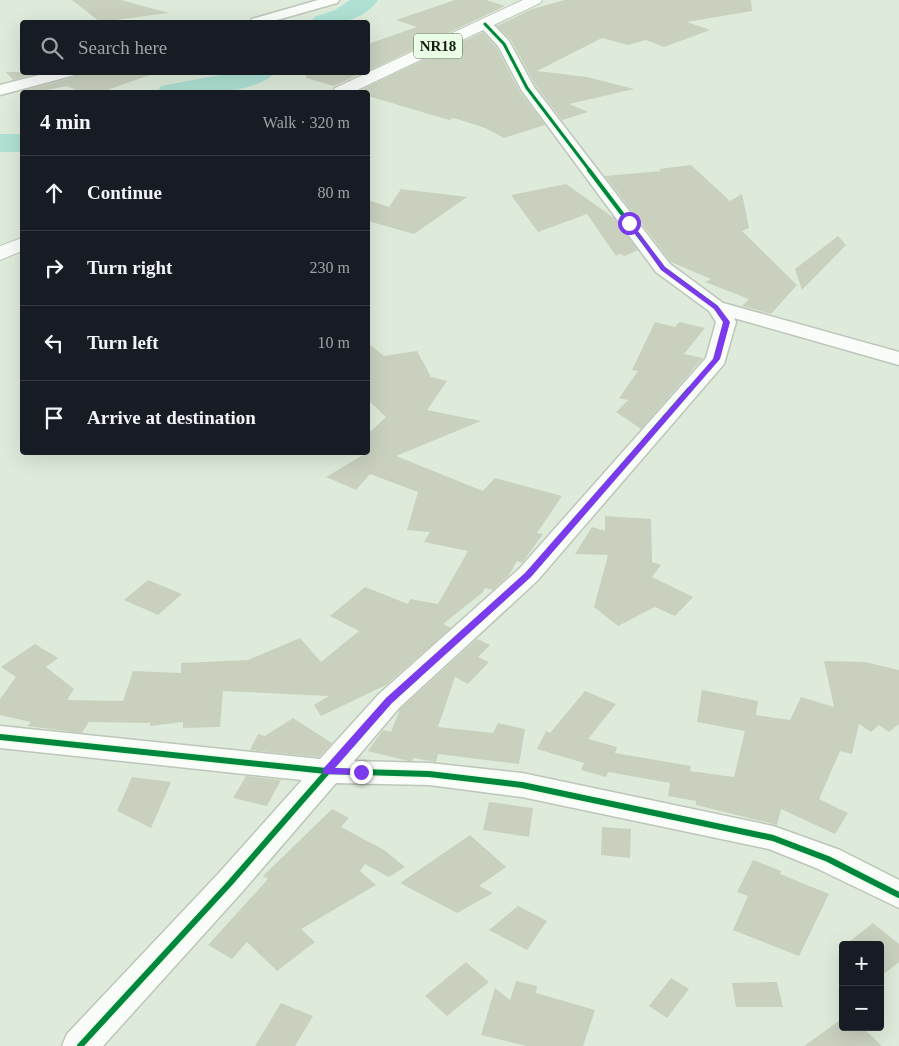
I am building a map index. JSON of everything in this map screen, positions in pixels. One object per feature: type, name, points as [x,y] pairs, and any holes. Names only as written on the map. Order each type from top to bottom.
[{"type":"main road","name":"NR18","points":[[345,90],[535,0]]},
{"type":"main road","points":[[0,254],[20,245]]},
{"type":"street","points":[[264,20],[332,0]]},
{"type":"street","points":[[80,1046],[230,883],[389,701],[528,575],[716,359],[726,322],[716,307],[663,268],[527,88],[504,44],[485,24]]},
{"type":"street","points":[[0,90],[58,75]]},
{"type":"street","points":[[716,307],[899,359]]},
{"type":"street","points":[[0,737],[326,771],[429,774],[522,785],[764,836],[828,859],[899,895]]},
{"type":"building","points":[[72,0],[121,0],[169,13],[115,20],[97,20]]},
{"type":"building","points":[[455,0],[486,0],[505,6],[370,70],[370,43],[417,27],[396,20]]},
{"type":"building","points":[[565,0],[751,0],[752,11],[687,22],[710,30],[664,47],[646,40],[628,45],[602,38],[537,71],[587,77],[634,89],[569,104],[588,112],[562,120],[536,86],[511,40],[497,26],[532,9]]},
{"type":"building","points":[[483,32],[496,47],[520,92],[545,125],[504,138],[485,128],[454,118],[449,120],[370,97],[370,90],[360,90]]},
{"type":"building","points":[[6,72],[20,72],[20,75],[30,75],[13,80]]},
{"type":"building","points":[[77,75],[150,75],[107,90],[77,90],[66,86],[47,90],[26,90]]},
{"type":"building","points":[[306,75],[358,75],[334,86],[306,78]]},
{"type":"building","points":[[691,165],[730,201],[742,194],[749,228],[742,231],[797,285],[771,314],[742,306],[749,299],[705,282],[711,279],[671,262],[605,176],[661,171],[659,169]]},
{"type":"building","points":[[566,184],[614,218],[638,250],[625,256],[620,254],[616,256],[587,214],[538,232],[511,195]]},
{"type":"building","points":[[401,189],[467,197],[414,234],[370,222],[370,201],[389,207]]},
{"type":"building","points":[[838,236],[846,245],[802,290],[795,269]]},
{"type":"building","points":[[655,322],[675,327],[679,322],[705,328],[684,354],[703,358],[641,429],[616,412],[628,400],[619,398],[638,371],[632,370]]},
{"type":"building","points":[[370,345],[384,356],[417,351],[431,377],[447,381],[427,410],[481,421],[396,456],[483,491],[495,478],[562,496],[537,533],[543,534],[522,563],[517,561],[509,575],[493,590],[485,588],[482,593],[443,624],[451,628],[386,685],[321,716],[314,705],[329,696],[223,691],[220,727],[183,728],[183,722],[150,726],[150,723],[89,722],[82,733],[27,726],[31,722],[0,715],[0,699],[16,677],[1,667],[35,644],[58,658],[46,667],[74,689],[67,700],[123,701],[133,671],[181,673],[181,663],[248,660],[300,638],[321,662],[359,631],[330,616],[365,587],[408,604],[410,599],[438,604],[468,551],[424,542],[430,532],[407,530],[418,492],[370,474],[356,490],[326,477],[363,455],[370,455],[370,432],[386,417],[370,402]]},
{"type":"building","points":[[605,516],[651,519],[652,562],[661,565],[652,577],[693,597],[675,616],[655,607],[618,626],[594,607],[608,555],[575,554],[592,527],[605,531]]},
{"type":"building","points":[[148,580],[182,594],[158,615],[124,600]]},
{"type":"building","points":[[477,639],[490,645],[478,657],[489,662],[468,684],[455,677],[438,727],[493,733],[498,723],[525,729],[519,764],[438,754],[436,762],[414,758],[412,761],[408,761],[368,751],[383,730],[391,732],[400,709]]},
{"type":"building","points":[[824,661],[865,662],[899,670],[899,724],[889,732],[879,725],[871,732],[859,724],[852,754],[840,751],[819,799],[848,813],[835,834],[781,809],[777,825],[696,805],[696,801],[668,796],[670,783],[608,772],[606,777],[581,770],[584,763],[537,749],[546,731],[550,733],[585,691],[616,704],[588,739],[617,747],[615,753],[691,766],[690,771],[734,777],[745,731],[697,722],[702,690],[758,701],[756,715],[790,720],[801,697],[834,707]]},
{"type":"building","points":[[293,718],[332,743],[319,757],[250,750],[258,734],[265,736]]},
{"type":"building","points":[[246,776],[281,780],[267,806],[233,798]]},
{"type":"building","points":[[132,777],[171,782],[151,828],[117,811]]},
{"type":"building","points":[[489,802],[533,808],[529,837],[483,830]]},
{"type":"building","points":[[332,809],[349,818],[341,827],[384,850],[405,867],[389,877],[365,864],[360,871],[376,885],[301,929],[315,942],[277,971],[247,942],[232,959],[208,945],[268,879],[263,876]]},
{"type":"building","points":[[602,827],[631,829],[630,858],[601,855]]},
{"type":"building","points":[[470,835],[506,867],[479,886],[493,893],[457,913],[400,883]]},
{"type":"building","points":[[753,860],[781,871],[780,874],[829,894],[799,956],[733,930],[748,896],[737,892]]},
{"type":"building","points":[[518,906],[547,921],[527,950],[489,930]]},
{"type":"building","points":[[873,923],[899,944],[899,962],[884,974],[884,941],[850,941]]},
{"type":"building","points":[[466,962],[489,982],[447,1016],[425,996]]},
{"type":"building","points":[[671,978],[689,989],[667,1018],[649,1006]]},
{"type":"building","points":[[516,981],[537,986],[536,993],[595,1010],[583,1046],[526,1046],[481,1035],[495,988],[510,1000]]},
{"type":"building","points":[[777,982],[783,1007],[736,1007],[732,983]]},
{"type":"building","points":[[281,1003],[313,1016],[295,1046],[255,1046]]},
{"type":"building","points":[[839,1021],[839,1031],[866,1031],[882,1046],[804,1046]]},
{"type":"waterway","points":[[329,20],[344,15],[366,0]]},
{"type":"waterway","points":[[178,90],[241,80],[256,75]]},
{"type":"waterway","points":[[0,143],[20,143]]},
{"type":"cycle path","points":[[80,1046],[230,883],[389,701],[528,575],[716,359],[726,322],[716,307],[663,268],[527,88],[504,44],[485,24]]},
{"type":"cycle path","points":[[0,737],[326,771],[429,774],[522,785],[773,838],[828,859],[899,895]]},
{"type":"route","points":[[361,772],[326,771],[389,701],[528,575],[716,359],[726,322],[716,307],[663,268],[629,223]]}]
